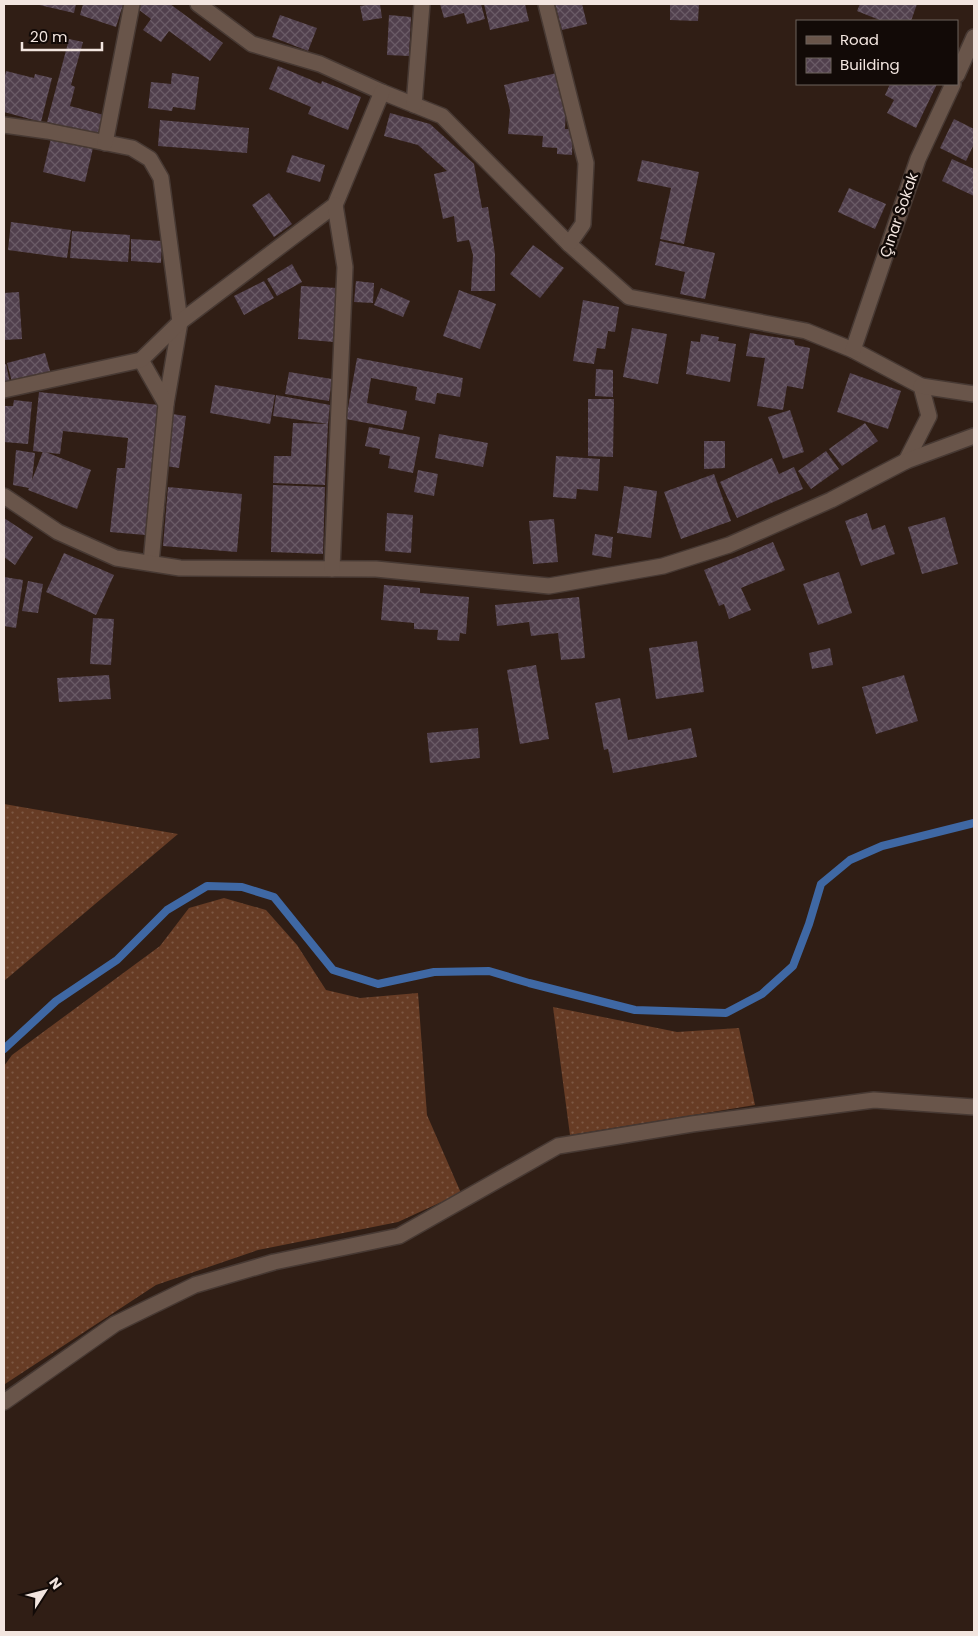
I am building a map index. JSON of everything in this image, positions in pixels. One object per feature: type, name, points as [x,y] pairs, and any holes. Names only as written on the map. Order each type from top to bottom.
[{"type":"street","points":[[105,143],[132,4]]},
{"type":"street","points":[[198,4],[252,44],[320,64],[442,116],[568,244],[629,296],[806,331],[853,350],[921,386],[974,394]]},
{"type":"street","points":[[414,104],[422,4]]},
{"type":"street","points":[[546,4],[586,163],[582,224],[568,244]]},
{"type":"street","points":[[958,73],[974,37]]},
{"type":"street","name":"Çınar Sokak","points":[[853,350],[918,159],[952,85]]},
{"type":"street","points":[[4,390],[141,360],[180,322],[335,205],[382,92]]},
{"type":"street","points":[[4,125],[47,130],[132,148],[150,159],[161,178],[180,322],[166,404],[151,563]]},
{"type":"street","points":[[332,569],[345,267],[335,205]]},
{"type":"street","points":[[141,360],[166,404]]},
{"type":"street","points":[[906,461],[929,416],[921,386]]},
{"type":"street","points":[[4,496],[58,532],[116,558],[180,568],[376,569],[549,586],[663,566],[729,545],[831,500],[906,461],[974,436]]},
{"type":"street","points":[[4,1402],[115,1324],[195,1285],[274,1262],[399,1236],[558,1146],[692,1124],[874,1100],[974,1107]]},
{"type":"shaded area","points":[[4,804],[178,834],[4,981]]},
{"type":"shaded area","points":[[224,898],[266,910],[297,945],[326,990],[360,998],[418,993],[427,1115],[461,1193],[398,1222],[258,1250],[156,1285],[5,1384],[4,1066],[12,1055],[160,946],[189,908]]},
{"type":"shaded area","points":[[553,1007],[677,1032],[739,1028],[755,1105],[570,1135]]},
{"type":"building","points":[[35,4],[76,4],[74,13]]},
{"type":"building","points":[[83,4],[123,5],[116,27],[80,15]]},
{"type":"building","points":[[136,4],[170,4],[223,43],[210,61],[169,31],[161,42],[143,30],[151,19],[134,6]]},
{"type":"building","points":[[380,4],[382,18],[363,21],[360,6]]},
{"type":"building","points":[[440,4],[481,4],[485,19],[467,24],[464,13],[444,18]]},
{"type":"building","points":[[484,4],[525,4],[529,21],[490,30]]},
{"type":"building","points":[[555,4],[582,4],[587,24],[562,30]]},
{"type":"building","points":[[670,4],[699,4],[698,21],[670,20]]},
{"type":"building","points":[[860,4],[917,4],[911,20],[880,20],[857,11]]},
{"type":"building","points":[[280,15],[317,28],[308,51],[272,37]]},
{"type":"building","points":[[389,15],[411,17],[409,56],[387,55]]},
{"type":"building","points":[[69,39],[83,42],[71,85],[75,87],[70,106],[104,115],[98,136],[47,122]]},
{"type":"building","points":[[278,66],[321,84],[322,81],[361,97],[348,130],[308,114],[311,107],[269,89]]},
{"type":"building","points":[[6,71],[34,78],[35,74],[52,78],[41,122],[4,112],[4,81]]},
{"type":"building","points":[[172,73],[199,77],[195,110],[173,107],[172,111],[148,108],[151,82],[171,84]]},
{"type":"building","points":[[557,73],[566,110],[565,129],[573,129],[572,155],[557,154],[557,148],[542,147],[543,136],[508,134],[510,110],[504,85]]},
{"type":"building","points":[[890,85],[937,85],[916,128],[887,113],[894,100],[885,95]]},
{"type":"building","points":[[390,113],[430,124],[474,164],[482,208],[488,207],[495,254],[495,291],[471,291],[473,255],[469,240],[457,242],[454,216],[443,219],[434,174],[447,171],[418,145],[384,136]]},
{"type":"building","points":[[954,119],[974,129],[974,144],[966,161],[940,148]]},
{"type":"building","points":[[160,120],[249,128],[247,153],[158,146]]},
{"type":"building","points":[[51,138],[93,148],[85,182],[43,172]]},
{"type":"building","points":[[292,155],[325,165],[320,182],[286,172]]},
{"type":"building","points":[[952,159],[974,169],[974,196],[942,181]]},
{"type":"building","points":[[642,160],[699,172],[684,244],[660,239],[671,188],[637,181]]},
{"type":"building","points":[[849,188],[886,204],[875,229],[838,212]]},
{"type":"building","points":[[269,193],[292,224],[274,237],[252,205]]},
{"type":"building","points":[[11,222],[71,230],[67,258],[8,250]]},
{"type":"building","points":[[72,231],[130,235],[128,262],[70,258]]},
{"type":"building","points":[[131,239],[162,241],[161,263],[131,261]]},
{"type":"building","points":[[660,241],[715,253],[705,299],[680,294],[685,272],[655,265]]},
{"type":"building","points":[[533,245],[564,268],[540,298],[510,274]]},
{"type":"building","points":[[292,264],[302,282],[277,296],[267,279]]},
{"type":"building","points":[[264,281],[274,298],[244,315],[234,296]]},
{"type":"building","points":[[356,281],[374,283],[373,303],[354,302]]},
{"type":"building","points":[[301,286],[337,288],[334,342],[298,339]]},
{"type":"building","points":[[381,288],[410,301],[403,317],[374,305]]},
{"type":"building","points":[[459,290],[496,304],[480,349],[443,336]]},
{"type":"building","points":[[19,292],[22,339],[4,340],[4,293]]},
{"type":"building","points":[[583,300],[619,307],[615,332],[608,331],[605,349],[597,348],[594,364],[573,361]]},
{"type":"building","points":[[632,328],[667,334],[658,384],[623,377]]},
{"type":"building","points":[[750,333],[794,340],[795,345],[810,348],[803,389],[787,386],[783,410],[757,406],[765,358],[746,356]]},
{"type":"building","points":[[701,334],[719,337],[718,341],[736,344],[730,382],[686,374],[691,341],[700,342]]},
{"type":"building","points":[[45,353],[50,371],[12,382],[7,363]]},
{"type":"building","points":[[357,358],[463,378],[460,397],[437,393],[435,404],[415,400],[417,387],[371,378],[367,403],[407,411],[403,430],[346,419]]},
{"type":"building","points":[[6,364],[10,383],[4,384],[4,365]]},
{"type":"building","points":[[596,369],[613,370],[613,397],[595,396]]},
{"type":"building","points":[[289,372],[332,379],[329,401],[285,394]]},
{"type":"building","points":[[850,373],[901,391],[888,429],[837,412]]},
{"type":"building","points":[[215,385],[275,395],[270,424],[210,413]]},
{"type":"building","points":[[39,392],[159,405],[145,535],[110,532],[117,468],[125,468],[128,438],[63,431],[60,454],[33,451]]},
{"type":"building","points":[[276,395],[330,405],[328,424],[273,416]]},
{"type":"building","points":[[588,399],[614,399],[613,457],[588,456]]},
{"type":"building","points":[[14,400],[32,402],[28,444],[4,442],[4,406],[13,406]]},
{"type":"building","points":[[790,410],[804,452],[783,459],[768,417]]},
{"type":"building","points":[[172,414],[186,416],[179,468],[165,466]]},
{"type":"building","points":[[293,423],[328,424],[325,485],[273,483],[274,456],[291,456]]},
{"type":"building","points":[[865,423],[878,441],[842,466],[829,449]]},
{"type":"building","points":[[369,427],[420,437],[413,473],[388,468],[390,456],[379,454],[380,449],[365,446]]},
{"type":"building","points":[[439,434],[488,443],[483,467],[435,458]]},
{"type":"building","points":[[704,441],[725,441],[725,468],[704,469]]},
{"type":"building","points":[[16,450],[35,453],[32,480],[43,451],[91,470],[77,509],[28,490],[29,488],[13,485]]},
{"type":"building","points":[[826,451],[839,469],[811,489],[798,471]]},
{"type":"building","points":[[556,456],[600,459],[598,491],[577,489],[576,499],[553,497]]},
{"type":"building","points":[[772,458],[779,474],[794,467],[803,489],[737,518],[720,482]]},
{"type":"building","points":[[418,470],[438,474],[434,496],[414,492]]},
{"type":"building","points":[[714,474],[731,521],[681,539],[664,492]]},
{"type":"building","points":[[273,485],[325,487],[323,554],[271,552]]},
{"type":"building","points":[[624,486],[657,491],[651,538],[617,533]]},
{"type":"building","points":[[168,487],[242,494],[237,552],[163,546]]},
{"type":"building","points":[[387,513],[413,515],[411,553],[385,551]]},
{"type":"building","points":[[867,513],[872,530],[885,525],[895,554],[861,566],[845,521]]},
{"type":"building","points":[[945,517],[958,564],[922,574],[908,527]]},
{"type":"building","points":[[4,518],[33,537],[15,565],[4,557]]},
{"type":"building","points":[[554,519],[558,562],[533,564],[529,521]]},
{"type":"building","points":[[595,534],[613,537],[611,558],[592,555]]},
{"type":"building","points":[[773,542],[785,570],[741,588],[751,610],[729,619],[724,604],[719,606],[704,570]]},
{"type":"building","points":[[64,553],[114,575],[96,615],[46,592]]},
{"type":"building","points":[[839,572],[852,613],[818,625],[803,584]]},
{"type":"building","points":[[4,577],[23,580],[16,628],[4,626]]},
{"type":"building","points":[[28,581],[43,584],[38,613],[22,611]]},
{"type":"building","points":[[384,585],[420,588],[420,593],[469,597],[466,634],[460,633],[459,641],[437,640],[438,630],[414,629],[414,623],[381,620]]},
{"type":"building","points":[[579,597],[585,658],[561,660],[558,633],[531,636],[529,622],[497,626],[495,605]]},
{"type":"building","points":[[93,618],[114,619],[111,665],[90,664]]},
{"type":"building","points":[[697,641],[704,692],[656,699],[649,648]]},
{"type":"building","points":[[830,648],[833,665],[812,669],[809,653]]},
{"type":"building","points":[[536,665],[549,739],[520,744],[507,670]]},
{"type":"building","points":[[109,675],[111,699],[59,702],[57,678]]},
{"type":"building","points":[[904,675],[918,721],[876,734],[862,687]]},
{"type":"building","points":[[620,698],[628,740],[691,728],[697,757],[613,773],[608,749],[604,750],[595,703]]},
{"type":"building","points":[[478,728],[480,758],[430,763],[427,733]]},
{"type":"waterway","points":[[4,1049],[56,1001],[117,960],[167,910],[207,886],[242,887],[274,897],[333,970],[378,984],[434,972],[489,971],[635,1010],[726,1013],[762,994],[793,966],[809,924],[821,884],[850,860],[882,846],[974,823]]}]
